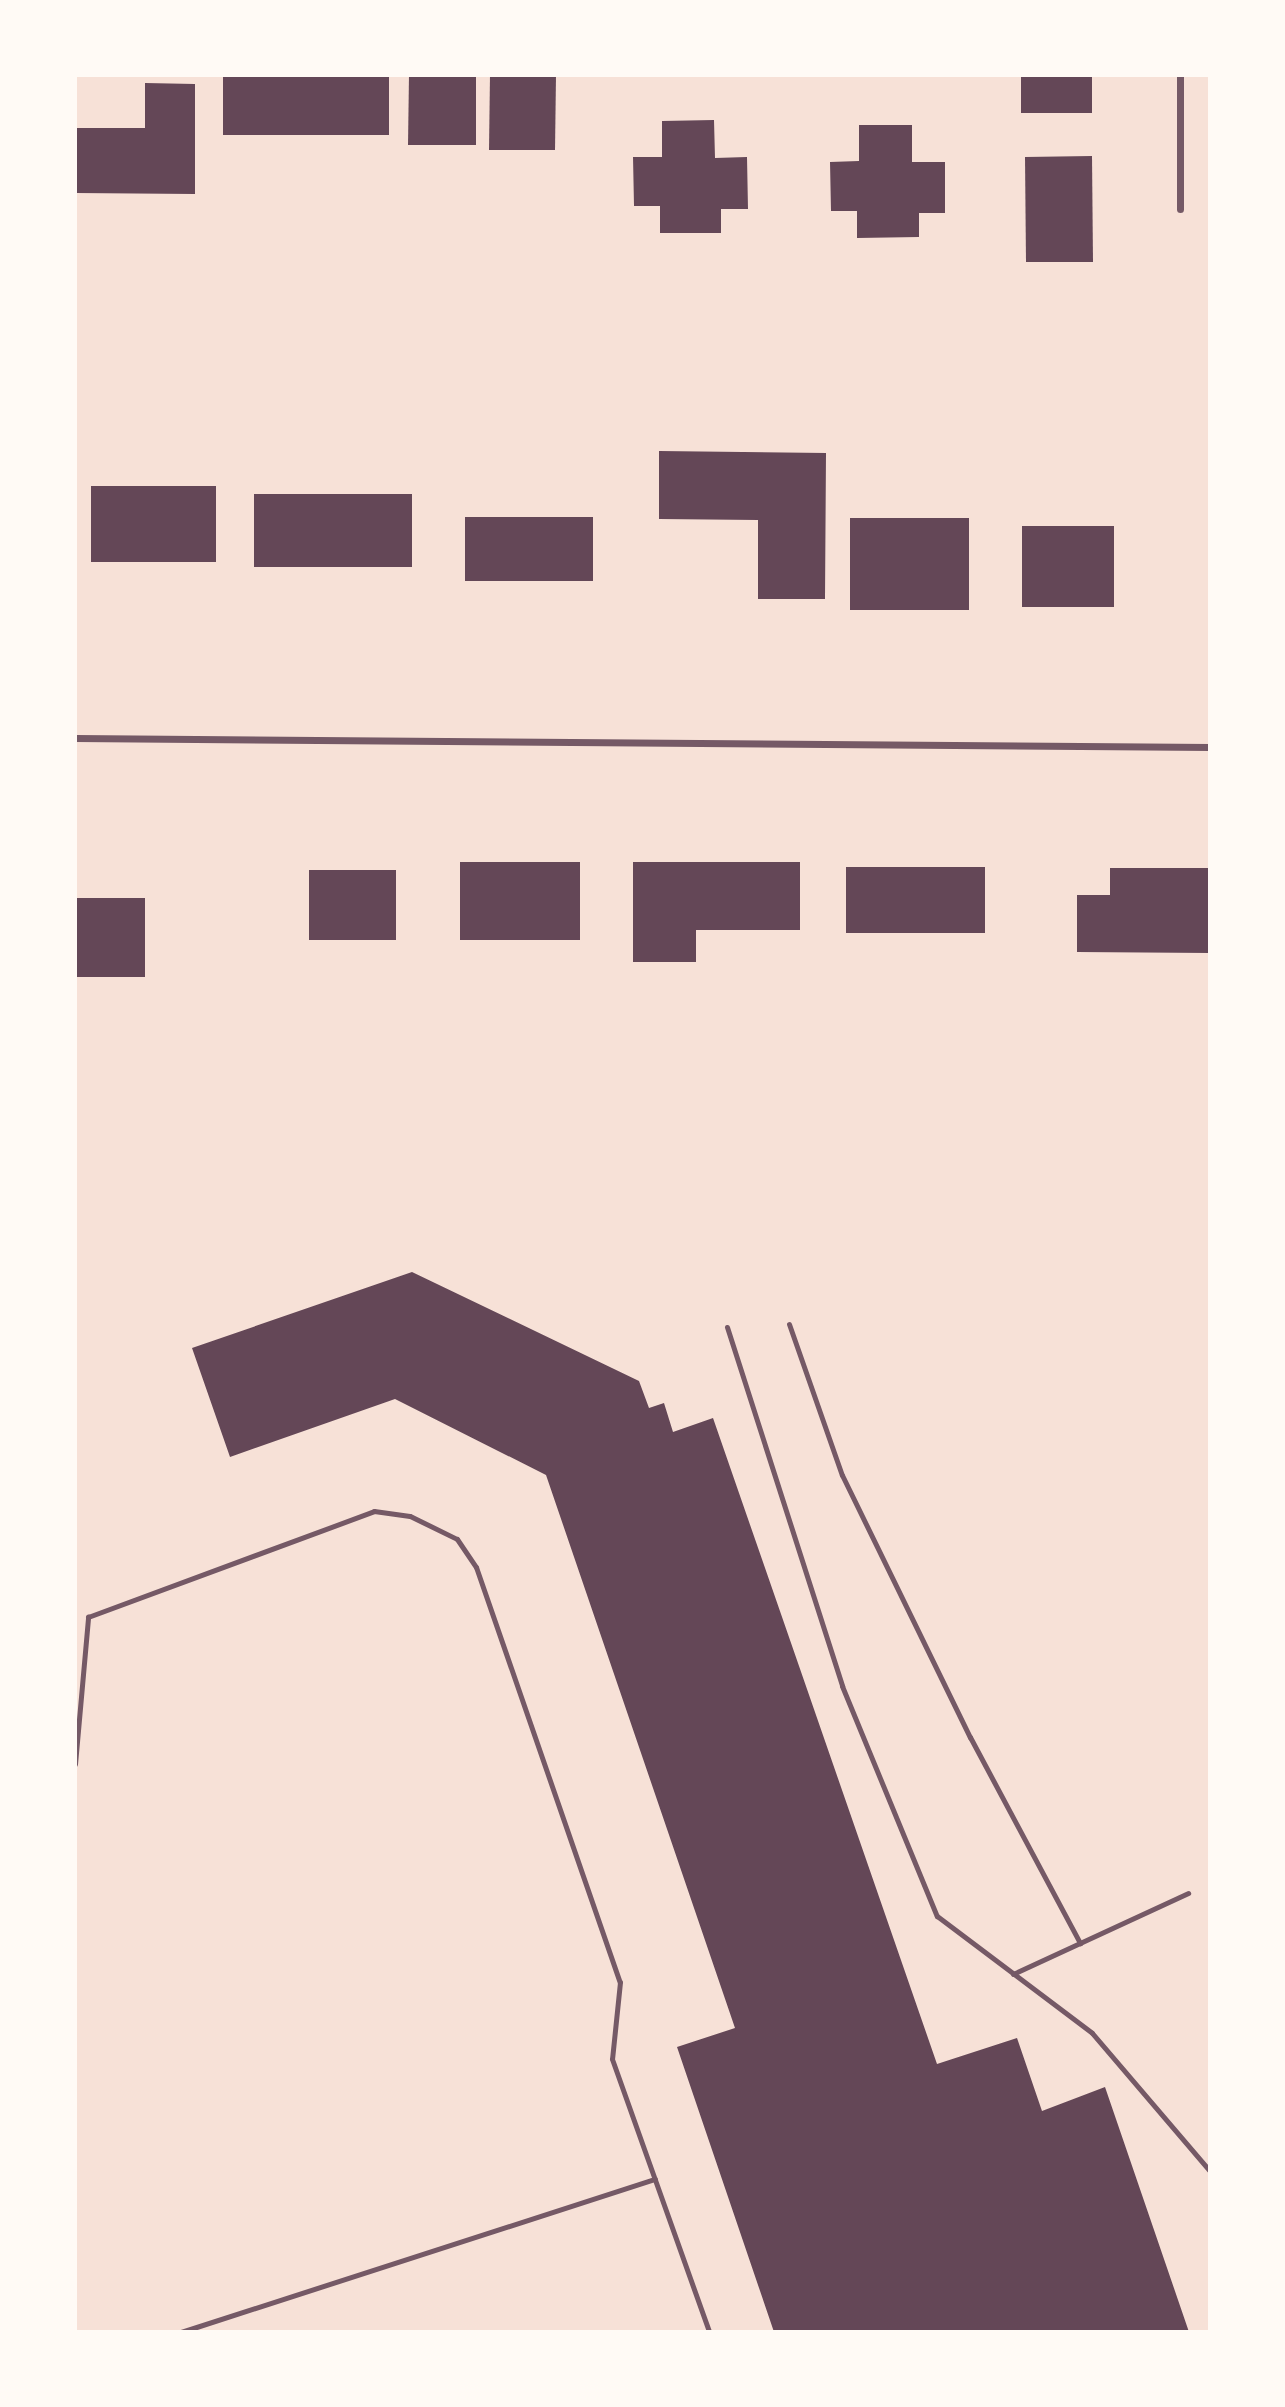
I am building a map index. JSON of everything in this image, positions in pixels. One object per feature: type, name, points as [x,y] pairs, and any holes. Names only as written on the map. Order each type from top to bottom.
[{"type":"street","points":[[1180,75],[1180,209]]},
{"type":"street","points":[[75,738],[1210,747]]},
{"type":"lane","points":[[789,1324],[842,1475],[970,1737],[1080,1943]]},
{"type":"lane","points":[[727,1328],[842,1686],[937,1916],[1092,2033],[1210,2171]]},
{"type":"lane","points":[[75,1764],[88,1617],[373,1511],[410,1516],[457,1539],[476,1567],[620,1983],[612,2059],[709,2332]]},
{"type":"lane","points":[[1013,1974],[1188,1893]]},
{"type":"lane","points":[[181,2332],[655,2179]]},
{"type":"building","points":[[223,75],[389,75],[389,135],[223,135]]},
{"type":"building","points":[[409,75],[476,75],[476,145],[408,145]]},
{"type":"building","points":[[490,75],[556,75],[555,150],[489,150]]},
{"type":"building","points":[[1021,75],[1092,75],[1092,113],[1021,113]]},
{"type":"building","points":[[145,83],[195,84],[195,194],[75,193],[75,128],[145,128]]},
{"type":"building","points":[[714,120],[715,158],[747,157],[748,209],[721,209],[721,233],[660,233],[660,206],[634,206],[633,157],[662,157],[662,121]]},
{"type":"building","points":[[859,125],[912,125],[912,162],[945,162],[945,213],[919,213],[919,237],[857,238],[857,211],[831,211],[830,162],[859,161]]},
{"type":"building","points":[[1092,156],[1093,262],[1026,262],[1025,157]]},
{"type":"building","points":[[659,451],[826,453],[825,599],[758,599],[758,520],[659,519]]},
{"type":"building","points":[[91,486],[216,486],[216,562],[91,562]]},
{"type":"building","points":[[254,494],[412,494],[412,567],[254,567]]},
{"type":"building","points":[[465,517],[593,517],[593,581],[465,581]]},
{"type":"building","points":[[850,518],[969,518],[969,610],[850,610]]},
{"type":"building","points":[[1022,526],[1114,526],[1114,607],[1022,607]]},
{"type":"building","points":[[460,862],[580,862],[580,940],[460,940]]},
{"type":"building","points":[[633,862],[800,862],[800,930],[696,930],[696,962],[633,962]]},
{"type":"building","points":[[846,867],[985,867],[985,933],[846,933]]},
{"type":"building","points":[[1110,868],[1210,868],[1210,953],[1077,952],[1077,895],[1110,895]]},
{"type":"building","points":[[309,870],[396,870],[396,940],[309,940]]},
{"type":"building","points":[[75,898],[145,898],[145,977],[75,977]]},
{"type":"building","points":[[412,1272],[639,1381],[649,1408],[664,1403],[673,1432],[713,1418],[937,2064],[1017,2038],[1042,2111],[1105,2087],[1189,2332],[774,2332],[677,2047],[735,2028],[546,1475],[395,1399],[230,1457],[192,1348]]}]
